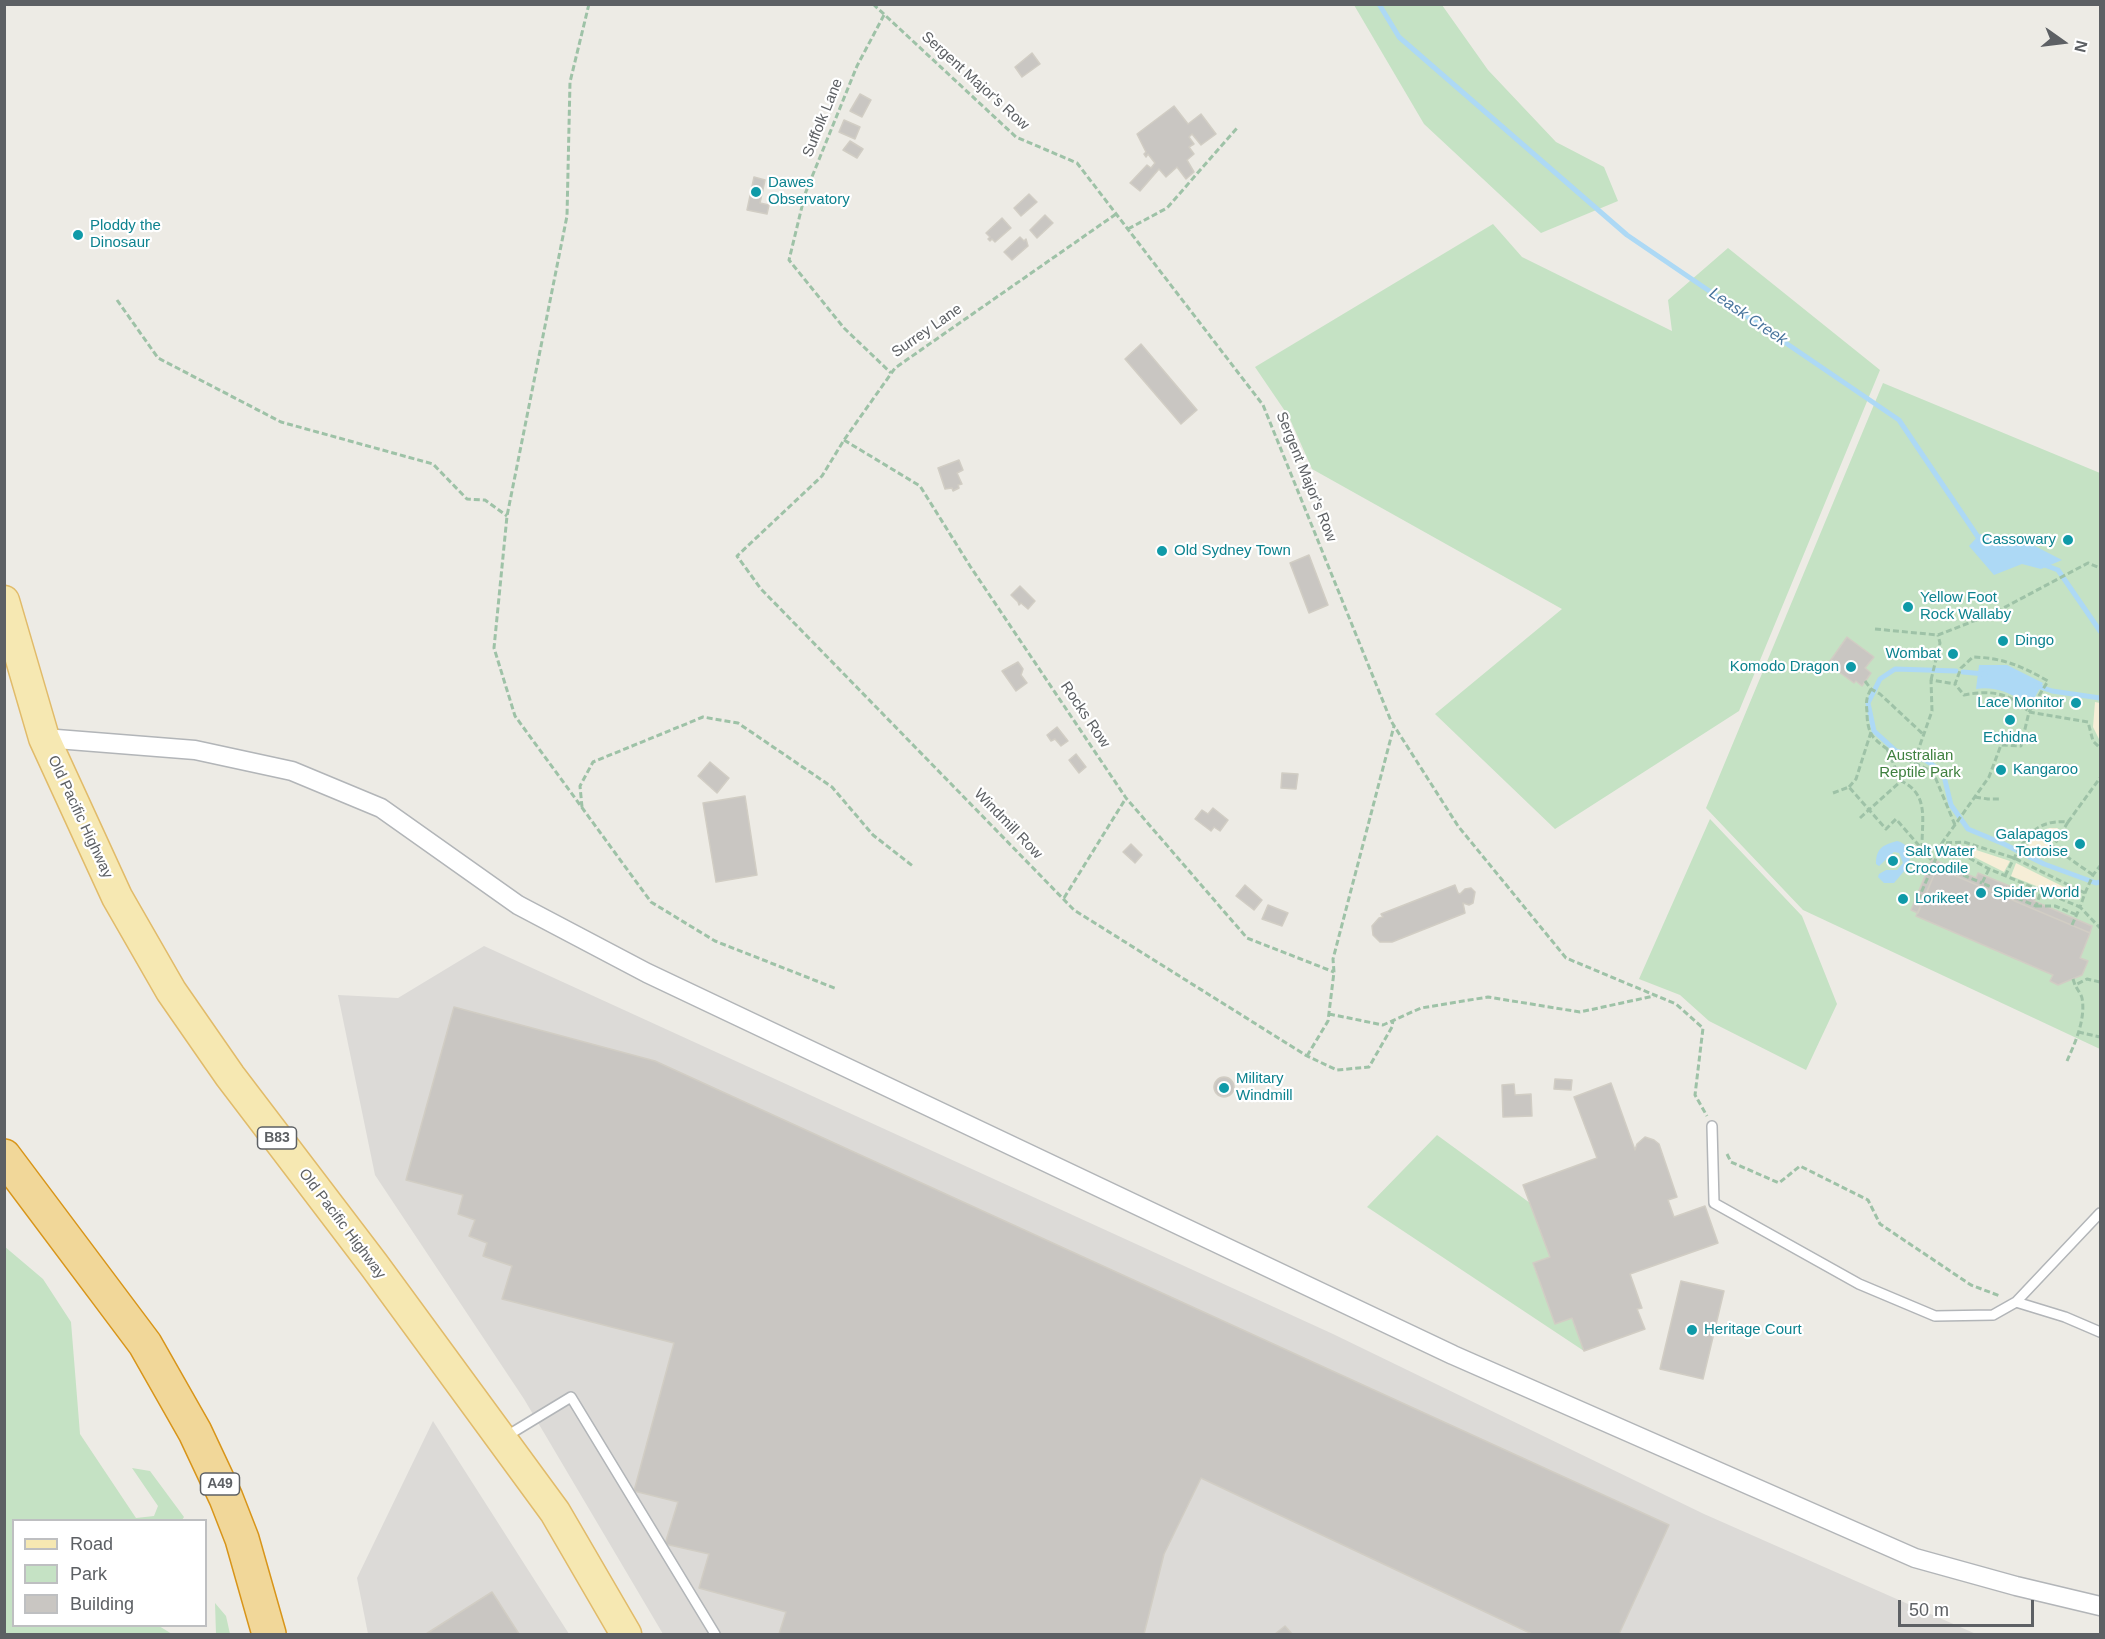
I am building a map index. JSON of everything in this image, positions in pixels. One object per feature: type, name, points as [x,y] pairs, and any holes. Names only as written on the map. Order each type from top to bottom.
[{"type":"highway","name":"A49","points":[[4,1156],[145,1344],[195,1432],[226,1498],[242,1539],[269,1635]]},
{"type":"main road","name":"Old Pacific Highway","points":[[4,601],[44,738],[117,897],[171,991],[230,1076],[503,1438],[555,1512],[626,1635]]},
{"type":"street","points":[[44,738],[195,750],[292,771],[381,808],[518,905],[638,968],[1454,1355],[1915,1558],[2100,1606]]},
{"type":"lane","points":[[1712,1126],[1714,1203],[1859,1284],[1935,1316],[1993,1315],[2016,1302],[2100,1213]]},
{"type":"lane","points":[[2016,1302],[2065,1317],[2100,1332]]},
{"type":"lane","points":[[503,1438],[571,1397],[715,1635]]},
{"type":"path","points":[[589,4],[570,82],[567,216],[507,516],[494,648],[515,716],[651,902],[715,941],[837,989]]},
{"type":"path","name":"Sergent Major's Row","points":[[873,4],[1016,138],[1077,163],[1263,405],[1394,725],[1458,826],[1566,958],[1676,1004],[1703,1028],[1695,1095],[1712,1126]]},
{"type":"path","name":"Suffolk Lane","points":[[884,15],[857,66],[805,194],[789,260],[844,328],[891,373]]},
{"type":"path","points":[[1128,229],[1167,208],[1237,128]]},
{"type":"path","name":"Surrey Lane","points":[[736,556],[822,476],[844,440],[895,368],[1116,214]]},
{"type":"path","points":[[117,300],[158,358],[281,422],[433,464],[467,499],[485,500],[507,516]]},
{"type":"path","name":"Rocks Row","points":[[844,440],[920,486],[970,566],[1126,798],[1247,938],[1334,972]]},
{"type":"path","name":"Windmill Row","points":[[736,556],[761,589],[1074,910],[1307,1056],[1338,1070],[1369,1067],[1392,1027],[1393,1020]]},
{"type":"path","points":[[1875,629],[1938,634],[1994,613],[2088,563],[2100,568]]},
{"type":"path","points":[[1914,762],[1932,711],[1931,680],[1940,643],[1938,634]]},
{"type":"path","points":[[1918,900],[1924,892],[1942,843],[1989,777],[2001,745],[2021,746],[2029,712],[2048,681],[2015,663],[1990,657],[1973,657],[1961,668],[1955,684]]},
{"type":"path","points":[[1931,680],[1955,684],[1964,695],[1985,691],[2001,694],[2019,702],[2029,712],[2088,722],[2093,741],[2100,748]]},
{"type":"path","points":[[1865,681],[1871,689],[1880,694],[1924,735]]},
{"type":"path","points":[[1871,689],[1866,698],[1867,722],[1875,739],[1933,772],[1956,824]]},
{"type":"path","points":[[583,808],[580,786],[593,762],[703,717],[738,723],[832,786],[873,835],[914,867]]},
{"type":"path","points":[[1307,1056],[1328,1021],[1334,972],[1333,959],[1394,725]]},
{"type":"path","points":[[1833,793],[1849,787],[1856,779],[1871,732]]},
{"type":"path","points":[[1887,747],[1901,781],[1909,784],[1922,802],[1922,847]]},
{"type":"path","points":[[2093,875],[2053,847],[2100,778]]},
{"type":"path","points":[[1860,818],[1901,781]]},
{"type":"path","points":[[1849,787],[1886,829],[1896,819],[1934,863],[2036,906],[2055,906],[2076,915]]},
{"type":"path","points":[[1975,797],[2001,799]]},
{"type":"path","points":[[1063,898],[1126,798]]},
{"type":"path","points":[[2005,876],[2020,847],[2032,831],[2056,821],[2068,822]]},
{"type":"path","points":[[1942,843],[1964,842],[2015,857],[2085,893]]},
{"type":"path","points":[[1942,843],[1989,869],[2080,907],[2100,928]]},
{"type":"path","points":[[2072,925],[2093,875],[2100,866]]},
{"type":"path","points":[[1982,883],[1989,869]]},
{"type":"path","points":[[2036,906],[2041,891]]},
{"type":"path","points":[[2055,906],[2058,898]]},
{"type":"path","points":[[2067,1061],[2078,1032],[2082,998],[2073,979]]},
{"type":"path","points":[[2075,985],[2087,979],[2100,982]]},
{"type":"path","points":[[1329,1014],[1383,1025],[1421,1008],[1488,997],[1581,1012],[1656,995]]},
{"type":"path","points":[[2078,1032],[2100,1037]]},
{"type":"path","points":[[1712,1126],[1731,1162],[1779,1183],[1800,1166],[1868,1200],[1880,1224],[1971,1285],[2016,1302]]},
{"type":"shaded area","points":[[484,946],[1333,1334],[1704,1514],[1976,1634],[663,1634],[524,1399],[375,1175],[338,995],[398,998]]},
{"type":"shaded area","points":[[433,1421],[569,1634],[368,1634],[357,1578]]},
{"type":"green space","points":[[1354,5],[1442,5],[1488,70],[1556,142],[1604,167],[1618,201],[1541,233],[1424,124]]},
{"type":"green space","points":[[1493,224],[1522,257],[1672,331],[1668,300],[1728,248],[1880,370],[1739,711],[1555,829],[1435,714],[1562,609],[1312,469],[1289,417],[1255,367]]},
{"type":"green space","name":"Australian Reptile Park","points":[[1883,383],[2100,473],[2100,1049],[1803,910],[1706,808]]},
{"type":"green space","points":[[1710,819],[1802,916],[1837,1004],[1806,1070],[1709,1021],[1680,995],[1639,979]]},
{"type":"green space","points":[[1437,1135],[1530,1203],[1550,1257],[1533,1264],[1555,1323],[1572,1318],[1584,1351],[1367,1207]]},
{"type":"green space","points":[[4,1246],[43,1279],[71,1322],[80,1434],[136,1518],[154,1516],[158,1506],[132,1468],[150,1471],[184,1517],[183,1519],[12,1519],[12,1627],[161,1627],[172,1634],[5,1634]]},
{"type":"green space","points":[[215,1603],[226,1616],[230,1634],[216,1634]]},
{"type":"sand","points":[[2095,702],[2100,703],[2100,741],[2093,727]]},
{"type":"sand","points":[[2049,828],[2058,828],[2045,859],[2026,849],[2034,837]]},
{"type":"sand","points":[[1967,847],[2010,861],[2004,872],[1964,852]]},
{"type":"sand","points":[[2016,863],[2068,889],[2064,897],[2011,876]]},
{"type":"water","points":[[1980,534],[2029,543],[2062,560],[2041,569],[2022,564],[1994,575],[1969,546]]},
{"type":"water","points":[[1979,665],[2007,665],[2043,683],[2035,697],[2023,701],[2000,690],[1976,689]]},
{"type":"water","points":[[1897,841],[1906,846],[1912,854],[1905,870],[1894,883],[1884,883],[1878,877],[1879,874],[1886,870],[1897,870],[1903,863],[1899,853],[1894,852],[1879,866],[1876,864],[1877,854],[1884,846]]},
{"type":"building","points":[[1032,53],[1040,64],[1022,77],[1015,67]]},
{"type":"building","points":[[860,94],[871,100],[862,117],[850,111]]},
{"type":"building","points":[[1174,106],[1188,124],[1201,114],[1216,134],[1201,145],[1192,134],[1189,137],[1194,144],[1189,147],[1194,154],[1187,160],[1194,172],[1186,179],[1177,167],[1166,177],[1159,169],[1140,191],[1130,183],[1147,165],[1151,168],[1155,163],[1148,154],[1146,157],[1144,154],[1146,152],[1137,134]]},
{"type":"building","points":[[844,120],[860,127],[855,139],[839,132]]},
{"type":"building","points":[[850,141],[863,149],[857,158],[843,150]]},
{"type":"building","name":"Dawes Observatory","points":[[754,177],[765,180],[760,203],[769,205],[767,214],[747,210]]},
{"type":"building","points":[[1029,194],[1037,202],[1021,216],[1014,208]]},
{"type":"building","points":[[1045,215],[1053,223],[1037,238],[1030,230]]},
{"type":"building","points":[[1002,218],[1011,228],[995,242],[992,239],[990,241],[986,233]]},
{"type":"building","points":[[1020,237],[1024,241],[1026,239],[1028,246],[1012,260],[1004,252]]},
{"type":"building","points":[[1141,344],[1197,410],[1181,424],[1125,359]]},
{"type":"building","points":[[959,460],[963,470],[957,473],[962,484],[953,491],[952,488],[945,489],[938,468]]},
{"type":"building","points":[[1309,555],[1328,605],[1309,613],[1290,563]]},
{"type":"building","points":[[1020,586],[1035,601],[1028,609],[1021,603],[1019,605],[1011,595]]},
{"type":"building","points":[[1847,637],[1874,657],[1865,668],[1871,673],[1862,686],[1856,681],[1854,683],[1828,664]]},
{"type":"building","points":[[1018,662],[1023,669],[1021,675],[1027,683],[1016,691],[1002,671]]},
{"type":"building","points":[[1057,727],[1068,741],[1061,746],[1055,739],[1051,741],[1047,735]]},
{"type":"building","points":[[1076,754],[1086,767],[1079,773],[1069,760]]},
{"type":"building","points":[[710,762],[729,778],[717,793],[698,776]]},
{"type":"building","points":[[1282,773],[1298,774],[1296,789],[1281,788]]},
{"type":"building","points":[[745,796],[757,875],[716,882],[703,803]]},
{"type":"building","points":[[1213,808],[1228,820],[1220,831],[1214,827],[1211,831],[1195,819],[1202,810],[1208,814]]},
{"type":"building","points":[[1131,844],[1142,855],[1135,863],[1123,852]]},
{"type":"building","points":[[1932,859],[1976,878],[1978,873],[2036,897],[2034,901],[2092,926],[2090,933],[1937,868],[1918,913],[1911,910]]},
{"type":"building","points":[[1937,868],[2090,933],[2080,958],[2088,961],[2082,975],[2058,985],[2050,981],[2053,975],[1916,916]]},
{"type":"building","points":[[1245,885],[1262,900],[1254,910],[1236,896]]},
{"type":"building","points":[[1455,885],[1460,894],[1465,889],[1471,888],[1475,892],[1473,903],[1469,905],[1463,903],[1465,913],[1392,942],[1380,942],[1373,935],[1372,926],[1383,917],[1381,914]]},
{"type":"building","points":[[1268,905],[1288,913],[1282,926],[1262,919]]},
{"type":"building","points":[[454,1007],[655,1061],[1669,1525],[1619,1634],[1532,1634],[1201,1478],[1164,1554],[1144,1634],[779,1634],[786,1612],[699,1588],[709,1554],[665,1544],[678,1502],[634,1491],[674,1343],[502,1299],[512,1266],[483,1256],[487,1243],[469,1236],[475,1220],[458,1214],[463,1195],[406,1180]]},
{"type":"building","name":"Military Windmill","points":[[1224,1077],[1231,1080],[1234,1087],[1231,1094],[1224,1097],[1217,1094],[1214,1087],[1217,1080]]},
{"type":"building","points":[[1555,1079],[1572,1080],[1571,1090],[1554,1089]]},
{"type":"building","points":[[1611,1083],[1635,1150],[1637,1144],[1645,1137],[1659,1144],[1677,1197],[1668,1200],[1674,1217],[1705,1206],[1718,1243],[1630,1274],[1642,1308],[1637,1309],[1645,1329],[1584,1351],[1572,1318],[1555,1324],[1533,1263],[1550,1257],[1523,1185],[1597,1158],[1574,1097]]},
{"type":"building","points":[[1514,1084],[1515,1095],[1531,1094],[1532,1116],[1503,1117],[1502,1085]]},
{"type":"building","name":"Heritage Court","points":[[1681,1281],[1724,1291],[1703,1379],[1660,1369]]},
{"type":"building","points":[[492,1592],[519,1634],[426,1634]]},
{"type":"building","points":[[1285,1626],[1292,1634],[1275,1634]]},
{"type":"waterway","name":"Leask Creek","points":[[1379,4],[1399,37],[1627,235],[1899,420],[1980,540]]},
{"type":"waterway","name":"Leask Creek","points":[[2042,564],[2058,570],[2100,631]]},
{"type":"waterway","points":[[1956,671],[1895,669],[1880,679],[1868,703],[1874,731],[1896,751],[1925,760],[1943,772],[1951,805],[1968,829],[2044,864],[2096,883],[2100,882]]},
{"type":"waterway","points":[[1963,672],[1985,674]]},
{"type":"waterway","points":[[2035,685],[2052,691],[2100,698]]},
{"type":"place","name":"Dawes Observatory","points":[[756,192]]},
{"type":"place","name":"Ploddy the Dinosaur","points":[[78,235]]},
{"type":"place","name":"Cassowary","points":[[2068,540]]},
{"type":"place","name":"Old Sydney Town","points":[[1162,551]]},
{"type":"place","name":"Yellow Foot Rock Wallaby","points":[[1908,607]]},
{"type":"place","name":"Dingo","points":[[2003,641]]},
{"type":"place","name":"Wombat","points":[[1953,654]]},
{"type":"place","name":"Komodo Dragon","points":[[1851,667]]},
{"type":"place","name":"Lace Monitor","points":[[2076,703]]},
{"type":"place","name":"Echidna","points":[[2010,720]]},
{"type":"place","name":"Kangaroo","points":[[2001,770]]},
{"type":"place","name":"Galapagos Tortoise","points":[[2080,844]]},
{"type":"place","name":"Salt Water Crocodile","points":[[1893,861]]},
{"type":"place","name":"Spider World","points":[[1981,893]]},
{"type":"place","name":"Lorikeet","points":[[1903,899]]},
{"type":"place","name":"Military Windmill","points":[[1224,1088]]},
{"type":"place","name":"Heritage Court","points":[[1692,1330]]}]
